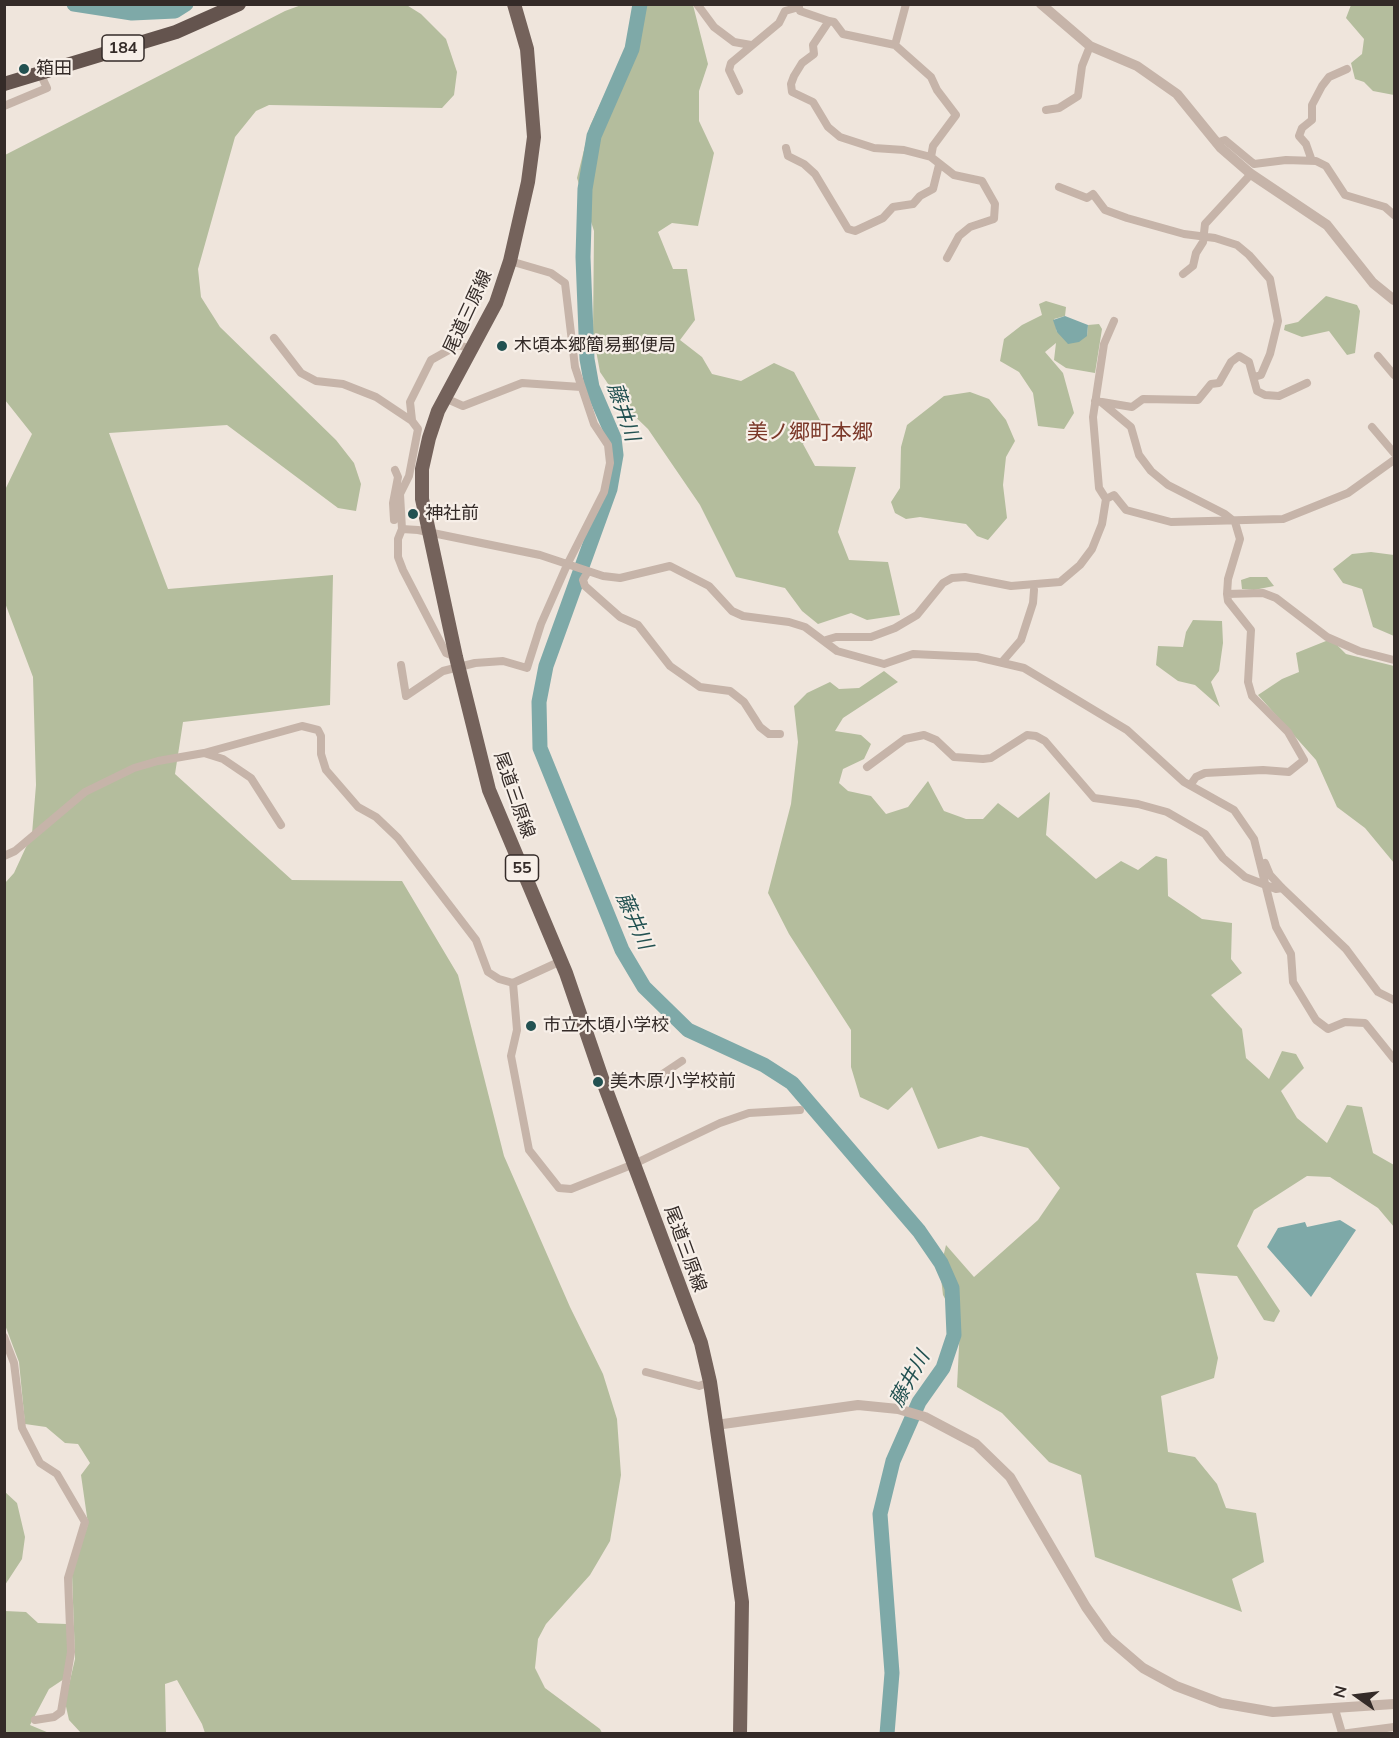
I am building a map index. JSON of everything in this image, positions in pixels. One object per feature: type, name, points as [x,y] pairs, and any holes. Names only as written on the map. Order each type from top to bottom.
[{"type":"highway","name":"184","points":[[4,84],[176,33],[237,5]]},
{"type":"main road","name":"尾道三原線","points":[[514,4],[527,49],[534,137],[528,182],[510,261],[496,303],[446,398],[429,438],[423,469],[422,499],[427,531],[457,662],[489,790],[561,961],[605,1087],[701,1343],[710,1382],[742,1602],[740,1734]]},
{"type":"street","points":[[697,4],[714,27],[734,42],[751,45]]},
{"type":"street","points":[[896,45],[906,4]]},
{"type":"street","points":[[1041,4],[1090,46],[1137,66],[1177,94],[1216,143],[1251,174],[1327,225],[1373,283],[1395,300]]},
{"type":"street","points":[[739,91],[729,70],[731,63],[779,23],[785,11],[798,6],[801,11],[834,22],[843,34],[896,45],[931,77],[937,90],[956,115],[933,146],[931,157]]},
{"type":"street","points":[[830,21],[813,45],[814,54],[802,63],[794,76],[791,84],[792,92],[813,102],[828,127],[840,137],[874,148],[904,150],[931,157],[954,175],[982,181],[995,204],[994,219],[970,227],[959,236],[947,258]]},
{"type":"street","points":[[1046,110],[1059,108],[1078,96],[1082,66],[1090,46]]},
{"type":"street","points":[[1312,161],[1306,144],[1299,136],[1302,128],[1312,120],[1312,105],[1322,86],[1329,77],[1347,69]]},
{"type":"street","points":[[4,106],[47,88],[40,74]]},
{"type":"street","points":[[1216,143],[1225,140],[1254,164],[1286,160],[1312,161],[1326,166],[1345,195],[1384,207],[1395,215]]},
{"type":"street","points":[[786,148],[788,156],[804,164],[815,174],[848,229],[855,231],[883,218],[893,207],[913,204],[920,196],[933,189],[939,165]]},
{"type":"street","points":[[1183,274],[1193,266],[1204,236],[1205,224],[1251,174]]},
{"type":"street","points":[[1059,187],[1086,198],[1093,194],[1105,210],[1127,218],[1184,234],[1204,236],[1237,245],[1270,279],[1278,321],[1270,354],[1261,375],[1254,378]]},
{"type":"street","points":[[400,666],[406,696],[457,662],[503,661],[527,668],[541,624],[567,564],[604,492],[609,463],[609,445],[594,424],[575,367],[565,283],[551,273],[510,261]]},
{"type":"street","points":[[826,640],[836,637],[871,637],[895,628],[917,615],[943,583],[952,578],[965,577],[1034,590],[1060,582],[1080,565],[1092,549],[1102,524],[1106,499],[1099,488],[1094,448],[1104,344],[1114,321]]},
{"type":"street","points":[[274,338],[301,373],[316,381],[344,384],[376,397],[412,421],[418,429],[409,476],[400,494],[402,529],[398,539],[398,557],[446,652],[457,662]]},
{"type":"street","points":[[412,421],[410,402],[431,360],[458,345],[472,349]]},
{"type":"street","points":[[1098,402],[1132,407],[1143,399],[1197,400],[1211,384],[1219,383],[1231,362],[1239,356],[1250,362],[1257,391],[1265,395],[1279,396],[1307,382]]},
{"type":"street","points":[[1378,356],[1395,375]]},
{"type":"street","points":[[446,398],[463,406],[522,383],[581,387]]},
{"type":"street","points":[[1098,402],[1131,427],[1140,455],[1151,471],[1168,485],[1225,514],[1235,522],[1240,539],[1228,579],[1227,594],[1228,601],[1251,630],[1248,682],[1252,696],[1288,732],[1304,760],[1299,767],[1289,772],[1263,770],[1205,773],[1196,777],[1191,784]]},
{"type":"street","points":[[1372,427],[1395,453]]},
{"type":"street","points":[[1106,499],[1114,495],[1126,510],[1171,522],[1283,519],[1348,493],[1395,460]]},
{"type":"street","points":[[395,470],[398,477],[393,503],[395,523],[402,529],[427,531],[540,555],[587,573],[620,578],[670,566],[710,586],[732,611],[743,616],[789,622],[806,627],[826,640],[837,651],[884,664],[913,654],[977,657],[1024,668],[1044,678],[1127,730],[1184,782],[1234,810],[1254,839],[1276,927],[1291,954],[1293,982],[1316,1020],[1328,1029],[1345,1022],[1365,1023],[1395,1059]]},
{"type":"street","points":[[587,573],[583,580],[585,586],[620,617],[638,625],[670,666],[700,687],[730,691],[744,702],[760,727],[769,734],[780,734]]},
{"type":"street","points":[[1011,586],[1060,582]]},
{"type":"street","points":[[1002,662],[1022,640],[1033,603],[1034,590]]},
{"type":"street","points":[[1227,594],[1263,593],[1276,598],[1328,637],[1359,651],[1395,660]]},
{"type":"street","points":[[4,856],[15,851],[85,792],[134,768],[158,761],[204,753],[302,726],[318,730],[321,736],[321,754],[327,770],[358,807],[376,817],[398,838],[476,940],[488,972],[499,980],[513,983],[561,961]]},
{"type":"street","points":[[867,767],[905,739],[924,735],[936,740],[954,756],[983,759],[991,758],[1027,735],[1036,736],[1045,741],[1094,798],[1138,804],[1167,812],[1205,834],[1223,858],[1245,877],[1282,888]]},
{"type":"street","points":[[204,753],[223,759],[251,778],[281,825]]},
{"type":"street","points":[[1260,857],[1282,888],[1346,949],[1378,992],[1395,1000]]},
{"type":"street","points":[[513,983],[517,1030],[511,1056],[529,1150],[559,1188],[571,1189],[634,1164],[720,1123],[750,1113],[800,1110]]},
{"type":"street","points":[[605,1087],[661,1075],[682,1061]]},
{"type":"street","points":[[4,1337],[14,1364],[22,1428],[40,1463],[57,1474],[85,1522],[68,1578],[71,1652],[61,1712],[54,1717],[35,1720]]},
{"type":"street","points":[[646,1371],[699,1386],[710,1382]]},
{"type":"street","points":[[716,1425],[858,1405],[898,1409],[939,1423],[976,1444],[1010,1477],[1086,1607],[1108,1638],[1143,1668],[1176,1686],[1221,1703],[1273,1712],[1395,1704]]},
{"type":"street","points":[[1335,1709],[1341,1733],[1395,1727]]},
{"type":"green space","points":[[304,4],[405,4],[421,14],[446,39],[457,72],[454,95],[442,108],[269,105],[256,111],[235,137],[198,269],[201,297],[220,327],[336,440],[354,463],[361,484],[356,511],[338,508],[227,425],[109,433],[168,589],[333,575],[330,705],[183,722],[175,774],[292,880],[402,881],[458,975],[504,1156],[570,1307],[603,1374],[617,1419],[621,1475],[610,1541],[590,1575],[546,1624],[538,1639],[535,1668],[545,1688],[600,1729],[602,1733],[205,1733],[177,1680],[165,1684],[166,1733],[81,1733],[69,1720],[65,1702],[75,1659],[72,1574],[88,1524],[81,1475],[90,1463],[78,1444],[65,1443],[46,1427],[25,1424],[19,1362],[5,1325],[5,883],[14,873],[32,834],[36,785],[33,677],[5,603],[4,492],[32,434],[5,400],[5,155],[285,11]]},
{"type":"green space","points":[[646,5],[693,5],[708,64],[699,91],[699,121],[714,153],[698,226],[672,223],[658,232],[673,269],[687,269],[695,320],[680,340],[702,357],[712,374],[741,381],[774,363],[794,372],[821,422],[803,444],[815,466],[856,467],[838,532],[849,560],[888,562],[900,615],[867,620],[851,613],[818,624],[802,611],[785,588],[736,577],[700,505],[648,429],[621,403],[600,372],[593,334],[594,231],[577,178],[590,126]]},
{"type":"green space","points":[[1351,5],[1394,5],[1394,95],[1373,91],[1364,82],[1355,79],[1351,63],[1362,54],[1364,39],[1346,18]]},
{"type":"green space","points":[[1326,296],[1357,305],[1360,311],[1355,353],[1347,355],[1329,331],[1302,337],[1284,330],[1285,325],[1298,322]]},
{"type":"green space","points":[[1046,301],[1066,307],[1065,316],[1054,319],[1057,332],[1087,336],[1088,325],[1099,324],[1102,329],[1095,373],[1066,368],[1054,360],[1056,343],[1045,352],[1063,373],[1074,413],[1064,429],[1038,426],[1033,393],[1019,372],[1000,361],[1004,339],[1022,325],[1042,315],[1039,304]]},
{"type":"green space","points":[[970,392],[989,399],[1006,420],[1015,441],[1006,457],[1003,485],[1007,518],[988,540],[977,536],[966,524],[920,517],[906,519],[895,513],[891,502],[900,488],[901,447],[907,425],[944,396]]},
{"type":"green space","points":[[1371,552],[1394,555],[1394,636],[1373,627],[1362,589],[1343,583],[1333,569],[1352,554]]},
{"type":"green space","points":[[1250,577],[1267,577],[1274,586],[1254,590],[1242,589],[1241,580]]},
{"type":"green space","points":[[1193,620],[1222,621],[1223,643],[1219,671],[1211,682],[1220,707],[1195,685],[1178,681],[1156,665],[1158,646],[1183,647],[1186,632]]},
{"type":"green space","points":[[1331,639],[1346,654],[1394,666],[1394,863],[1365,828],[1337,807],[1316,760],[1258,695],[1282,679],[1299,672],[1296,653]]},
{"type":"green space","points":[[884,671],[898,682],[843,718],[835,731],[861,735],[871,744],[864,759],[843,769],[839,783],[848,791],[871,796],[886,814],[908,807],[928,781],[944,811],[966,819],[983,819],[998,803],[1018,818],[1050,792],[1046,835],[1096,879],[1121,861],[1138,870],[1156,856],[1167,859],[1168,896],[1202,919],[1232,923],[1231,959],[1242,973],[1211,995],[1242,1029],[1246,1058],[1269,1079],[1282,1051],[1296,1054],[1304,1068],[1281,1091],[1297,1118],[1327,1143],[1347,1105],[1362,1107],[1373,1153],[1394,1165],[1394,1227],[1378,1208],[1330,1177],[1307,1176],[1254,1210],[1237,1246],[1280,1311],[1274,1322],[1264,1320],[1237,1276],[1196,1273],[1218,1358],[1214,1378],[1161,1396],[1168,1452],[1195,1457],[1217,1484],[1226,1508],[1256,1513],[1264,1562],[1232,1579],[1242,1612],[1095,1557],[1081,1475],[1049,1462],[1002,1413],[957,1387],[960,1326],[943,1295],[940,1270],[946,1245],[974,1277],[1038,1220],[1060,1188],[1028,1148],[981,1136],[938,1149],[912,1087],[888,1110],[860,1097],[851,1067],[851,1030],[789,934],[768,893],[791,804],[798,742],[794,706],[807,693],[830,682],[839,689],[859,688]]},
{"type":"green space","points":[[4,1491],[17,1503],[25,1537],[22,1559],[5,1585]]},
{"type":"green space","points":[[5,1611],[26,1612],[38,1623],[67,1624],[68,1654],[64,1679],[49,1689],[30,1725],[49,1733],[5,1734]]},
{"type":"water","points":[[1065,316],[1088,325],[1087,336],[1079,342],[1068,344],[1057,332],[1053,320]]},
{"type":"water","points":[[1340,1220],[1356,1230],[1311,1297],[1267,1247],[1278,1228],[1305,1222],[1307,1227]]},
{"type":"waterway","points":[[74,4],[132,13],[175,11],[186,4]]},
{"type":"waterway","name":"藤井川","points":[[640,4],[632,49],[594,136],[585,189],[583,257],[587,359],[592,387],[614,438],[616,455],[610,489],[546,666],[539,702],[540,748],[622,950],[644,987],[688,1030],[764,1065],[792,1083],[919,1231],[941,1263],[952,1288],[954,1335],[943,1368],[919,1402],[893,1461],[880,1514],[892,1673],[887,1734]]},
{"type":"place","name":"箱田","points":[[24,69]]},
{"type":"place","name":"木頃本郷簡易郵便局","points":[[502,346]]},
{"type":"place","name":"神社前","points":[[413,514]]},
{"type":"place","name":"市立木頃小学校","points":[[531,1026]]},
{"type":"place","name":"美木原小学校前","points":[[598,1082]]},
{"type":"district","name":"美ノ郷町本郷","points":[[810,433]]}]
